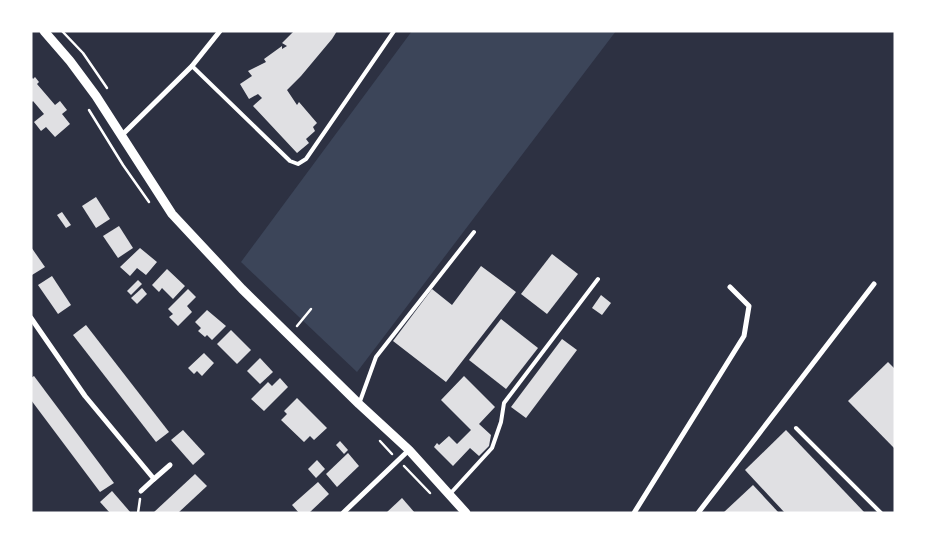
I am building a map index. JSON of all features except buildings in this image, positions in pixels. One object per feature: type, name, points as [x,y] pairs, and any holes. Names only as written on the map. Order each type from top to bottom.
[{"type":"street","points":[[44,31],[70,61],[96,96],[172,214],[242,289],[359,404],[409,450],[466,513]]},
{"type":"street","points":[[121,136],[192,66],[220,31]]},
{"type":"street","points":[[698,513],[874,284]]},
{"type":"street","points":[[634,513],[744,336],[749,306],[730,287]]},
{"type":"street","points":[[31,318],[85,396],[154,479]]},
{"type":"street","points":[[342,513],[409,450]]},
{"type":"street","points":[[141,491],[170,465]]},
{"type":"lane","points":[[192,66],[290,161],[298,164],[306,159],[394,31]]},
{"type":"lane","points":[[359,404],[376,357],[474,232]]},
{"type":"lane","points":[[449,495],[492,448],[501,422],[504,403],[598,279]]},
{"type":"lane","points":[[796,428],[881,513]]},
{"type":"path","points":[[289,335],[311,309]]},
{"type":"shaded area","points":[[412,31],[616,31],[357,372],[241,262]]}]
